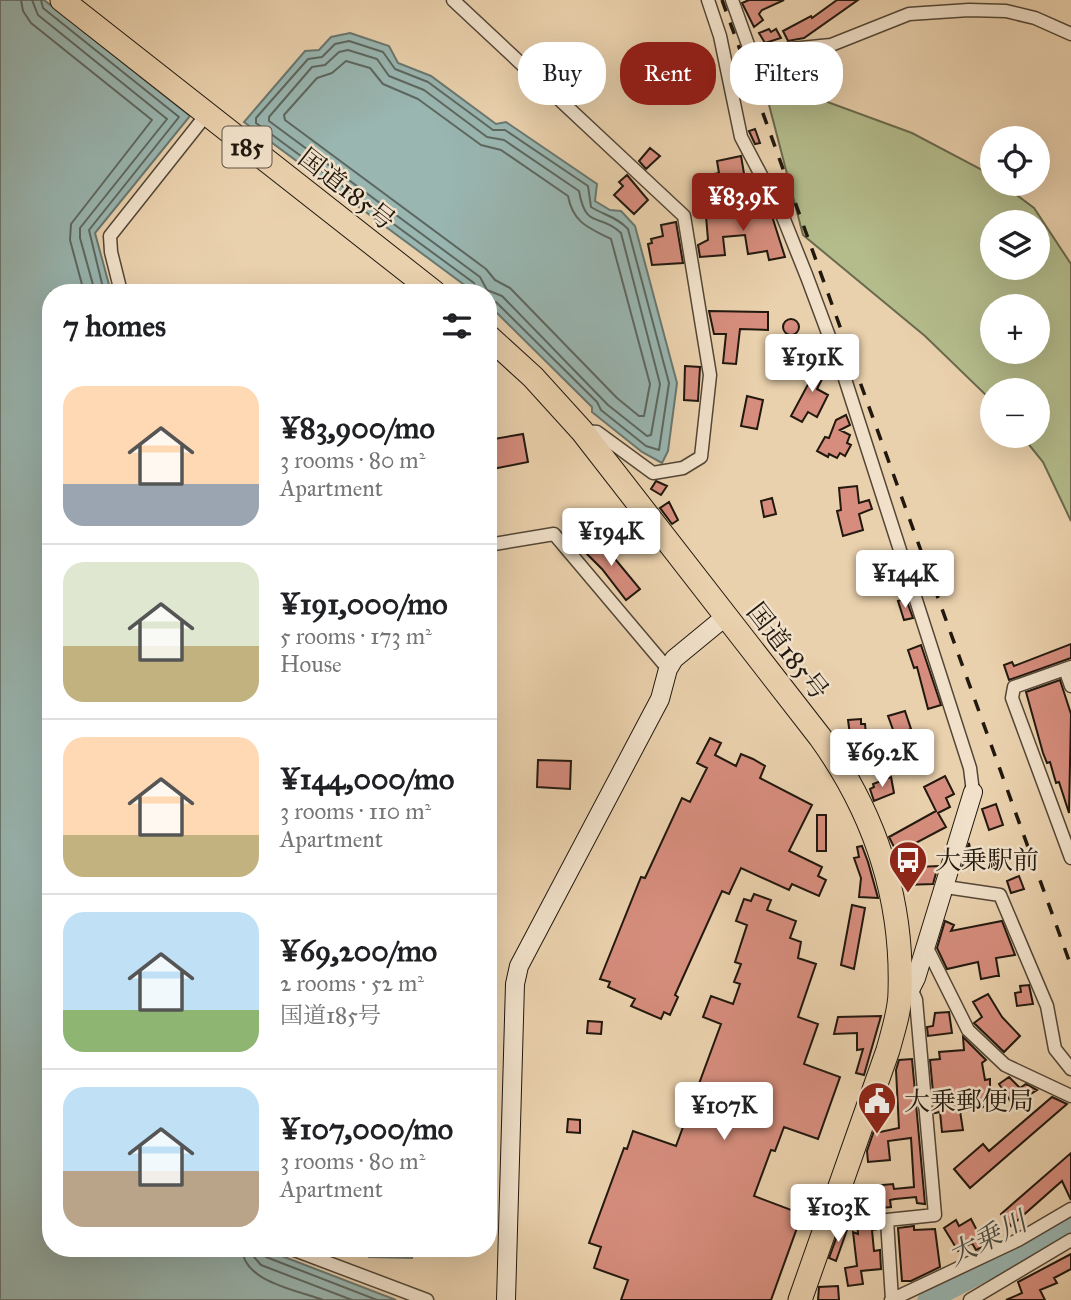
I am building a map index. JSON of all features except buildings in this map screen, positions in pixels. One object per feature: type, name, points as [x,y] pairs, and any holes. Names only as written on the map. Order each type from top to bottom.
[{"type":"highway","name":"国道185号","points":[[62,0],[424,284]]},
{"type":"highway","name":"国道185号","points":[[497,344],[533,377],[582,431],[820,737],[848,775],[881,849],[890,886],[905,991],[888,1050],[800,1300]]},
{"type":"street","points":[[453,0],[684,216],[710,375],[701,457],[683,468],[653,473],[597,432],[582,431]]},
{"type":"street","points":[[708,0],[720,36],[740,137],[783,217],[845,379],[962,742],[973,792],[927,948],[905,991],[916,1000],[935,1215],[887,1220],[891,1300],[1018,1240],[1071,1209]]},
{"type":"street","points":[[732,0],[751,53],[831,45],[909,14],[969,10],[1006,11],[1035,18],[1071,34]]},
{"type":"street","points":[[119,284],[110,236],[206,115]]},
{"type":"street","points":[[497,544],[554,534],[667,669]]},
{"type":"street","points":[[506,1300],[514,984],[524,953],[660,699],[667,669],[674,659],[725,617]]},
{"type":"street","points":[[1071,686],[1068,668],[1014,687],[1012,698],[1071,858]]},
{"type":"street","points":[[946,887],[990,891],[1000,895],[1047,1006],[1055,1049],[1071,1069]]},
{"type":"street","points":[[927,948],[968,1030],[1004,1065],[1071,1096]]},
{"type":"street","points":[[970,1300],[1071,1240]]},
{"type":"street","points":[[313,1257],[427,1300]]},
{"type":"green space","points":[[769,105],[836,105],[912,133],[980,169],[980,196],[1018,196],[1034,208],[1035,210],[980,210],[980,280],[1050,280],[1050,232],[1071,264],[1071,521],[1043,462],[1032,448],[1050,448],[1050,378],[980,378],[980,389],[925,336],[803,235]]},
{"type":"water","points":[[0,0],[44,0],[190,116],[95,233],[109,284],[42,284],[42,1257],[284,1257],[396,1300],[0,1300]]},
{"type":"water","points":[[350,33],[389,46],[398,63],[431,76],[496,124],[506,122],[597,184],[595,201],[610,210],[621,211],[635,226],[677,383],[668,451],[662,463],[642,452],[592,412],[592,407],[497,313],[497,284],[463,284],[244,122],[305,51],[319,50],[331,37]]},
{"type":"waterway","name":"大乗川","points":[[928,1300],[1071,1226]]},
{"type":"railway","points":[[722,0],[1071,966]]},
{"type":"place","name":"大乗駅前","points":[[908,894]]},
{"type":"place","name":"大乗郵便局","points":[[877,1135]]}]
